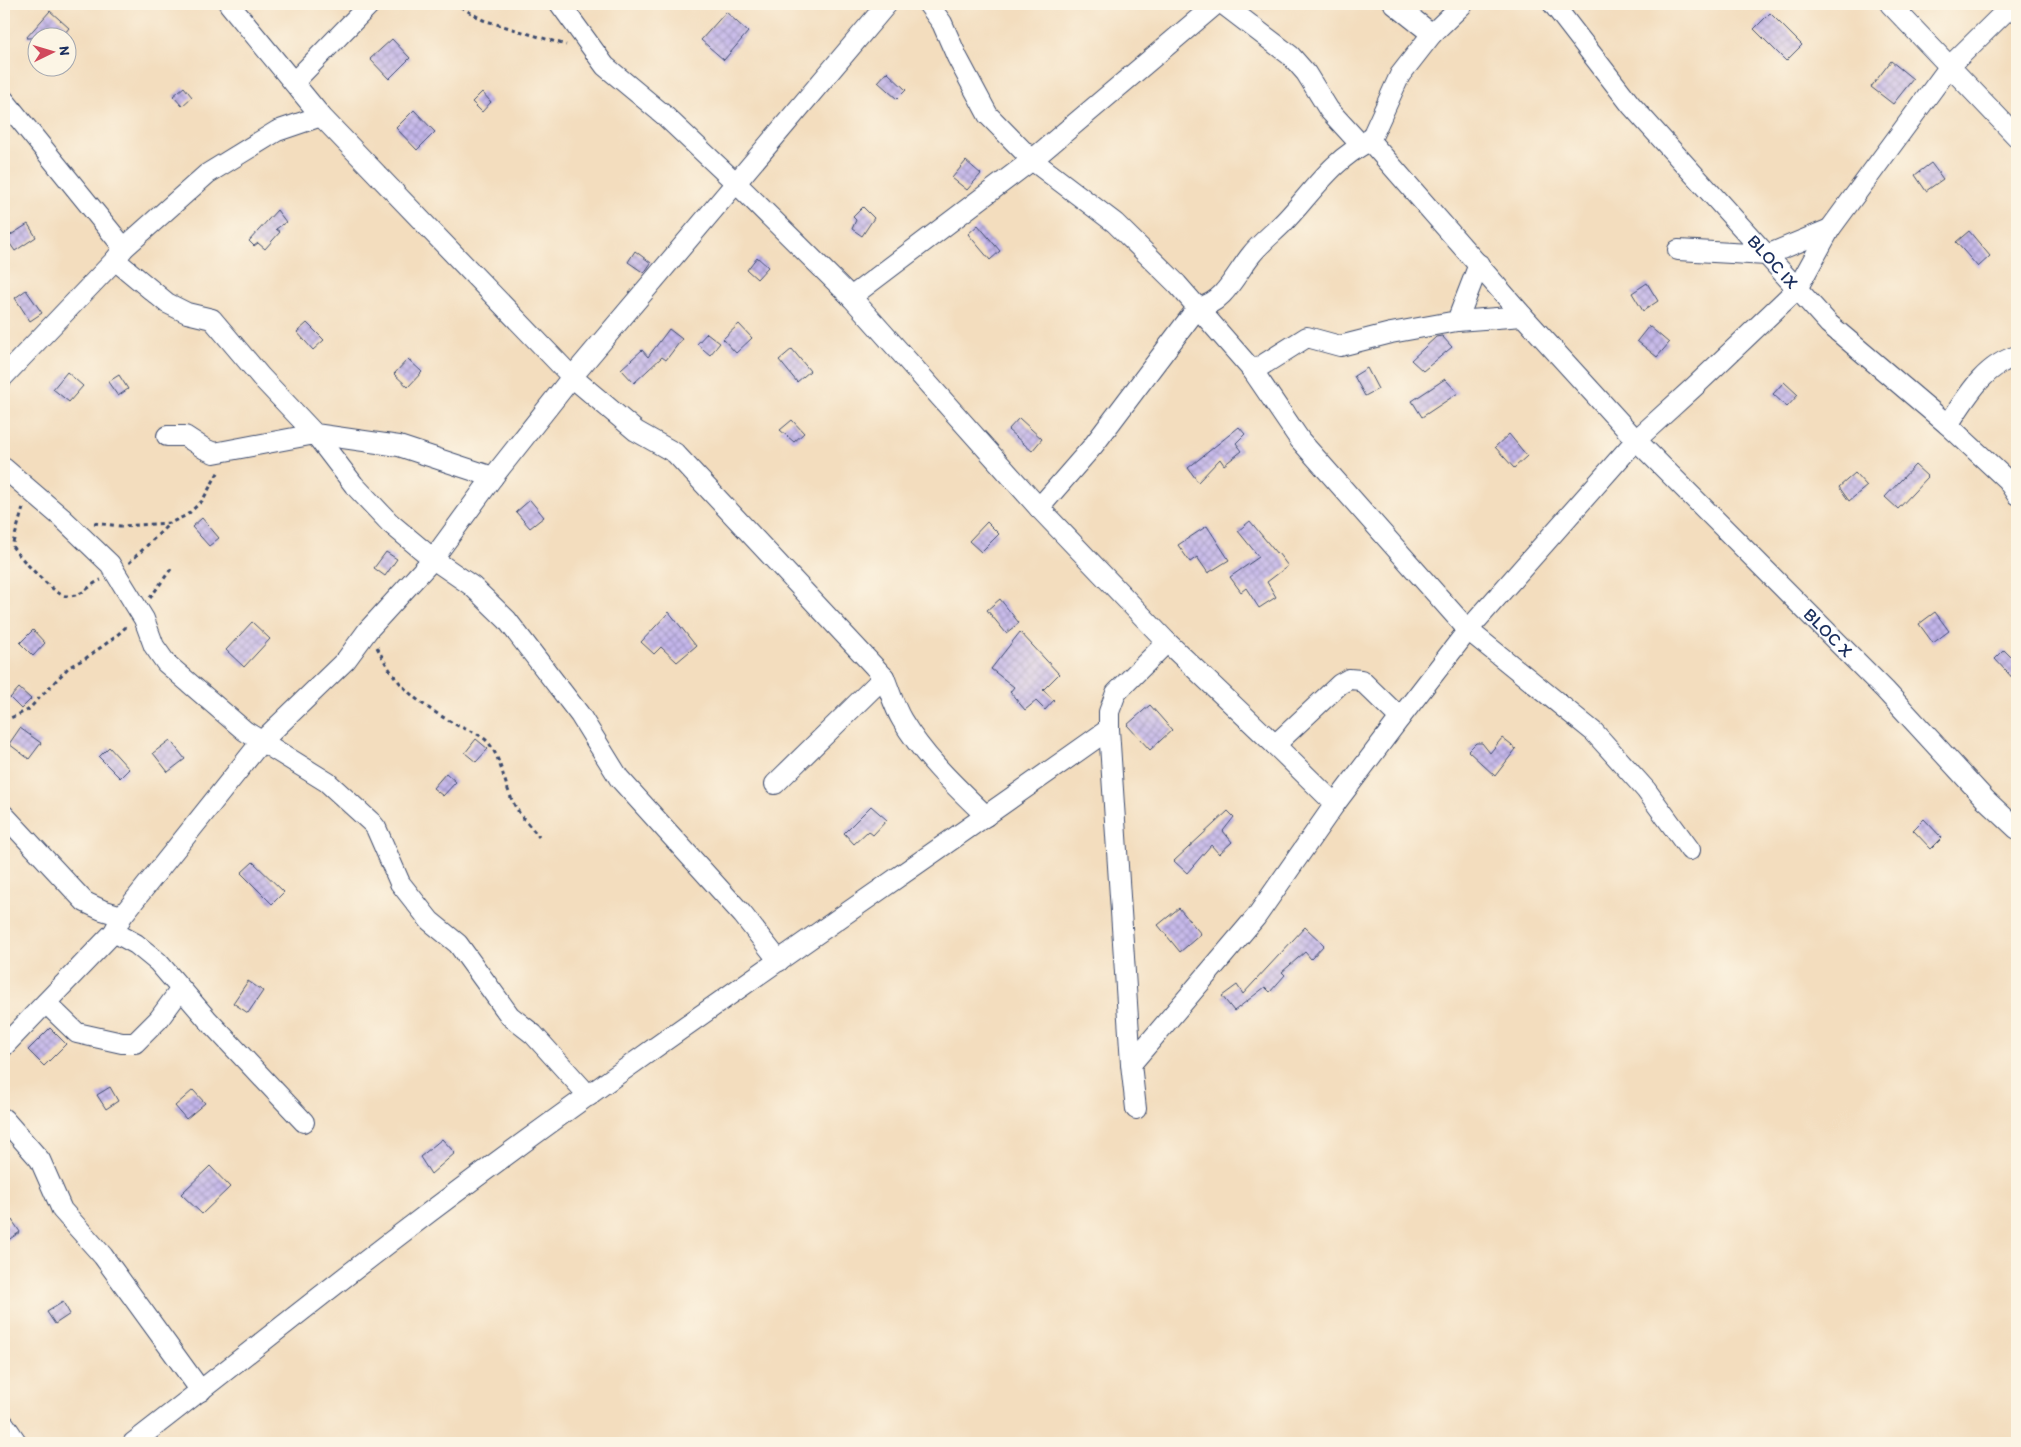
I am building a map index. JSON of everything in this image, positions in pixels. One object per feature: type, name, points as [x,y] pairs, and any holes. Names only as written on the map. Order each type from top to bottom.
[{"type":"street","points":[[229,4],[322,116],[572,377],[636,431],[675,453],[884,677],[901,718],[924,752],[986,816]]},
{"type":"street","points":[[294,82],[370,4]]},
{"type":"street","points":[[560,4],[605,66],[664,115],[735,182],[851,297],[1039,508],[1167,642],[1335,804]]},
{"type":"street","points":[[4,1046],[118,924],[261,742],[346,660],[368,630],[433,559],[492,477],[572,377],[887,4]]},
{"type":"street","points":[[928,4],[942,23],[957,57],[988,115],[1032,160],[1115,223],[1177,284],[1253,371],[1300,440],[1468,630],[1594,732],[1646,790],[1690,850]]},
{"type":"street","points":[[851,297],[1032,160],[1216,4]]},
{"type":"street","name":"BLOC X","points":[[1223,4],[1291,56],[1306,72],[1329,110],[1366,143],[1479,264],[1636,440],[1884,690],[1985,799],[2017,829]]},
{"type":"street","points":[[1394,4],[1432,34]]},
{"type":"street","points":[[1039,508],[1093,446],[1198,308],[1208,305],[1218,298],[1252,254],[1286,220],[1324,176],[1345,156],[1366,143],[1400,75],[1432,34],[1463,4]]},
{"type":"street","name":"BLOC IX","points":[[1553,4],[1631,105],[1828,324],[1948,425],[2007,480],[2017,495]]},
{"type":"street","points":[[1890,4],[2017,137]]},
{"type":"street","points":[[1131,1064],[1256,917],[1335,804],[1468,630],[1636,440],[1797,289],[1830,229],[1950,66],[2013,4]]},
{"type":"street","points":[[4,100],[120,254],[167,303],[186,313],[212,319],[261,377],[315,434],[354,485],[390,523],[433,559],[472,586],[507,620],[580,715],[619,778],[743,915],[779,961]]},
{"type":"street","points":[[4,376],[120,254],[207,174],[277,131],[322,116]]},
{"type":"street","points":[[1678,250],[1767,255],[1830,229]]},
{"type":"street","points":[[1457,321],[1479,264]]},
{"type":"street","points":[[1253,371],[1307,337],[1340,346],[1391,333],[1457,321],[1524,316]]},
{"type":"street","points":[[1948,425],[1974,384],[2010,358],[2017,356]]},
{"type":"street","points":[[167,436],[185,436],[205,450],[214,453],[315,434],[399,446],[492,477]]},
{"type":"street","points":[[4,468],[61,517],[110,564],[147,625],[154,646],[166,663],[245,732],[285,754],[328,782],[372,823],[376,828],[400,883],[430,921],[458,944],[510,1016],[533,1034],[588,1096]]},
{"type":"street","points":[[1136,1109],[1131,1064],[1108,712],[1116,693],[1167,642]]},
{"type":"street","points":[[775,784],[884,677]]},
{"type":"street","points":[[1275,745],[1340,684],[1349,679],[1361,680],[1400,718]]},
{"type":"street","points":[[133,1443],[405,1230],[689,1022],[779,961],[1108,729]]},
{"type":"street","points":[[4,815],[85,902],[102,910],[136,944],[158,962],[181,990],[304,1122]]},
{"type":"street","points":[[46,1003],[77,1033],[115,1042],[135,1043],[159,1019],[181,990]]},
{"type":"street","points":[[4,1119],[40,1160],[62,1210],[103,1256],[201,1391]]},
{"type":"street","points":[[4,1424],[17,1443]]},
{"type":"path","points":[[445,4],[461,7],[482,20],[568,46]]},
{"type":"path","points":[[61,517],[105,525],[170,523],[187,515],[202,501],[230,451]]},
{"type":"path","points":[[4,721],[28,710],[69,667],[86,658],[114,638],[160,588],[173,566]]},
{"type":"path","points":[[368,630],[386,666],[410,696],[455,724],[475,732],[488,742],[514,804],[539,837]]},
{"type":"building","points":[[50,11],[69,28],[35,28]]},
{"type":"building","points":[[726,12],[748,32],[724,60],[701,40]]},
{"type":"building","points":[[1770,13],[1802,45],[1786,61],[1754,29]]},
{"type":"building","points":[[392,39],[410,58],[389,79],[370,59]]},
{"type":"building","points":[[1891,61],[1913,79],[1893,104],[1871,87]]},
{"type":"building","points":[[887,72],[906,90],[897,99],[878,82]]},
{"type":"building","points":[[184,87],[192,97],[182,106],[173,96]]},
{"type":"building","points":[[482,92],[491,102],[482,112],[472,102]]},
{"type":"building","points":[[414,110],[435,132],[417,150],[396,128]]},
{"type":"building","points":[[966,161],[981,174],[967,190],[952,178]]},
{"type":"building","points":[[1931,163],[1943,179],[1926,191],[1915,175]]},
{"type":"building","points":[[863,207],[874,218],[862,236],[852,229],[856,220],[853,217]]},
{"type":"building","points":[[277,210],[286,222],[276,229],[280,232],[265,249],[258,243],[254,246],[249,241]]},
{"type":"building","points":[[28,224],[36,237],[15,251],[6,238]]},
{"type":"building","points":[[978,225],[1000,251],[990,260],[968,234]]},
{"type":"building","points":[[1969,231],[1990,256],[1978,267],[1956,242]]},
{"type":"building","points":[[635,251],[651,263],[644,273],[628,262]]},
{"type":"building","points":[[757,257],[768,267],[757,279],[747,270]]},
{"type":"building","points":[[1647,283],[1658,301],[1643,311],[1632,293]]},
{"type":"building","points":[[26,290],[42,313],[30,321],[15,298]]},
{"type":"building","points":[[307,323],[324,340],[313,350],[297,332]]},
{"type":"building","points":[[739,324],[752,338],[736,353],[723,339]]},
{"type":"building","points":[[1649,326],[1669,343],[1657,357],[1637,341]]},
{"type":"building","points":[[669,329],[682,339],[666,360],[662,357],[634,383],[621,369],[642,350],[648,357]]},
{"type":"building","points":[[707,333],[720,343],[710,355],[697,344]]},
{"type":"building","points":[[1442,336],[1452,347],[1423,371],[1411,360],[1436,337]]},
{"type":"building","points":[[792,349],[810,371],[797,382],[779,360]]},
{"type":"building","points":[[408,359],[422,372],[408,387],[394,374]]},
{"type":"building","points":[[1367,368],[1378,389],[1365,396],[1354,376]]},
{"type":"building","points":[[67,372],[83,386],[69,402],[53,389]]},
{"type":"building","points":[[119,375],[128,389],[118,396],[108,382]]},
{"type":"building","points":[[1445,379],[1458,393],[1422,417],[1412,401]]},
{"type":"building","points":[[1784,382],[1798,395],[1787,407],[1773,394]]},
{"type":"building","points":[[1019,418],[1042,439],[1032,451],[1008,430]]},
{"type":"building","points":[[792,420],[804,433],[794,442],[780,430]]},
{"type":"building","points":[[1239,427],[1245,434],[1236,443],[1242,451],[1224,465],[1220,459],[1198,482],[1188,468]]},
{"type":"building","points":[[1509,434],[1527,456],[1514,468],[1495,447]]},
{"type":"building","points":[[1915,465],[1928,477],[1898,509],[1885,497]]},
{"type":"building","points":[[1855,473],[1867,486],[1849,501],[1839,487]]},
{"type":"building","points":[[530,500],[544,517],[530,528],[516,512]]},
{"type":"building","points":[[202,518],[219,538],[209,546],[192,527]]},
{"type":"building","points":[[1250,521],[1288,566],[1267,582],[1276,597],[1259,608],[1246,588],[1241,592],[1230,577],[1259,557],[1238,531]]},
{"type":"building","points":[[987,522],[999,534],[981,552],[969,541]]},
{"type":"building","points":[[1207,526],[1229,560],[1208,573],[1197,557],[1190,562],[1178,545]]},
{"type":"building","points":[[386,552],[397,559],[385,576],[374,568]]},
{"type":"building","points":[[1000,599],[1019,623],[1006,633],[987,610]]},
{"type":"building","points":[[669,612],[696,646],[677,662],[661,647],[654,654],[641,642]]},
{"type":"building","points":[[1935,612],[1949,631],[1933,643],[1919,624]]},
{"type":"building","points":[[252,622],[270,639],[244,667],[226,650]]},
{"type":"building","points":[[33,630],[45,643],[33,656],[20,643]]},
{"type":"building","points":[[1020,632],[1059,674],[1043,690],[1054,700],[1045,710],[1036,701],[1025,710],[1010,692],[1014,687],[991,669]]},
{"type":"building","points":[[2004,650],[2017,663],[2017,683],[1995,659]]},
{"type":"building","points":[[19,688],[31,699],[21,709],[10,698]]},
{"type":"building","points":[[1150,705],[1172,730],[1150,750],[1127,725]]},
{"type":"building","points":[[20,728],[41,743],[29,759],[9,744]]},
{"type":"building","points":[[1502,738],[1516,749],[1495,776],[1468,751],[1476,743],[1482,743],[1490,753]]},
{"type":"building","points":[[476,739],[488,749],[476,762],[465,753]]},
{"type":"building","points":[[170,740],[185,759],[168,772],[153,753]]},
{"type":"building","points":[[109,747],[129,769],[120,778],[99,757]]},
{"type":"building","points":[[446,773],[456,782],[443,796],[433,788]]},
{"type":"building","points":[[871,806],[887,820],[873,835],[868,831],[854,844],[844,833]]},
{"type":"building","points":[[1228,811],[1234,817],[1223,831],[1232,842],[1219,854],[1211,845],[1187,873],[1174,861]]},
{"type":"building","points":[[1924,819],[1942,838],[1931,849],[1913,830]]},
{"type":"building","points":[[253,862],[284,892],[272,904],[241,873]]},
{"type":"building","points":[[1179,908],[1201,934],[1180,952],[1158,925]]},
{"type":"building","points":[[1305,927],[1324,945],[1311,959],[1305,952],[1282,972],[1285,975],[1270,992],[1265,987],[1234,1011],[1222,996],[1237,985],[1243,994]]},
{"type":"building","points":[[248,981],[263,991],[248,1013],[233,1003]]},
{"type":"building","points":[[50,1028],[66,1044],[44,1066],[28,1050]]},
{"type":"building","points":[[110,1087],[118,1101],[106,1109],[97,1095]]},
{"type":"building","points":[[193,1090],[205,1103],[186,1119],[175,1106]]},
{"type":"building","points":[[442,1139],[455,1153],[431,1174],[420,1157]]},
{"type":"building","points":[[210,1166],[230,1187],[202,1214],[181,1194]]},
{"type":"building","points":[[12,1220],[20,1232],[4,1243],[4,1226]]},
{"type":"building","points":[[63,1302],[70,1314],[55,1324],[47,1312]]}]
